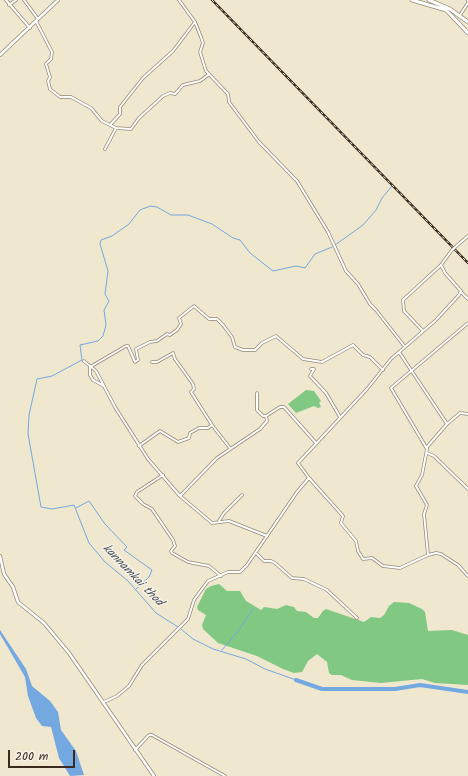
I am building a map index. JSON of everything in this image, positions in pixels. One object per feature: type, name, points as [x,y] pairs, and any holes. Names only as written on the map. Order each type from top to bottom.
[{"type":"highway","points":[[412,0],[446,10],[468,32]]},
{"type":"highway","points":[[429,0],[460,15],[468,22]]},
{"type":"main road","points":[[0,55],[58,0]]},
{"type":"main road","points":[[0,556],[2,574],[12,587],[18,602],[35,614],[75,660],[154,776]]},
{"type":"street","points":[[6,0],[30,28]]},
{"type":"street","points":[[9,5],[16,0]]},
{"type":"street","points":[[24,0],[37,20],[52,52],[50,59],[46,64],[50,76],[48,81],[50,89],[60,97],[71,98],[91,108],[102,121],[110,126],[131,129],[139,118],[163,96],[170,93],[175,94],[183,85],[200,81],[208,75]]},
{"type":"street","points":[[179,0],[195,22],[203,43],[200,52],[208,75],[228,94],[231,104],[259,142],[297,181],[328,232],[346,271],[358,284],[370,304],[405,347]]},
{"type":"street","points":[[460,15],[468,1]]},
{"type":"street","points":[[110,126],[120,114],[120,107],[144,76],[173,50],[195,22]]},
{"type":"street","points":[[105,149],[116,128]]},
{"type":"street","points":[[423,331],[404,310],[403,300],[441,265],[452,250],[468,236]]},
{"type":"street","points":[[441,265],[445,272],[468,299]]},
{"type":"street","points":[[461,292],[436,320],[399,352],[298,463],[309,478],[343,516],[341,523],[356,541],[358,551],[363,559],[372,558],[383,566],[400,568],[428,554],[441,554],[458,565],[468,576]]},
{"type":"street","points":[[91,366],[126,346],[128,346],[135,362],[138,360],[136,349],[150,342],[157,341],[167,334],[170,335],[177,330],[181,324],[180,318],[194,306],[209,319],[217,319],[223,324],[232,336],[235,347],[243,350],[255,350],[262,343],[276,336],[303,359],[322,362],[353,345],[363,355],[370,357],[383,370]]},
{"type":"street","points":[[428,554],[424,514],[427,505],[416,486],[422,475],[427,447],[391,388],[468,323]]},
{"type":"street","points":[[399,352],[447,424]]},
{"type":"street","points":[[152,362],[157,362],[173,353],[193,384],[194,389],[191,392],[212,426],[230,448]]},
{"type":"street","points":[[84,361],[91,366],[104,386],[139,446],[155,468],[163,475],[180,496],[212,523],[229,521],[268,536]]},
{"type":"street","points":[[91,366],[90,375],[93,380],[104,386]]},
{"type":"street","points":[[311,369],[314,370],[310,376],[326,393],[340,417]]},
{"type":"street","points":[[257,393],[257,410],[263,416],[266,416]]},
{"type":"street","points":[[266,416],[280,407],[284,407],[316,443]]},
{"type":"street","points":[[427,447],[447,424],[460,413],[468,414]]},
{"type":"street","points":[[180,496],[202,472],[230,448],[260,429],[267,421],[266,416]]},
{"type":"street","points":[[139,446],[160,431],[178,442],[189,438],[190,433],[199,428],[208,428],[212,426]]},
{"type":"street","points":[[427,453],[434,456],[468,489]]},
{"type":"street","points":[[163,475],[137,492],[135,496],[143,504],[152,509],[173,540],[175,546],[171,551],[172,553],[188,562],[209,566],[221,576]]},
{"type":"street","points":[[104,702],[117,696],[129,686],[146,660],[188,619],[194,600],[208,581],[228,572],[240,572],[257,554],[297,492],[309,478]]},
{"type":"street","points":[[219,521],[224,513],[242,495]]},
{"type":"street","points":[[257,554],[264,561],[271,561],[275,563],[292,578],[304,578],[327,590],[357,618]]},
{"type":"street","points":[[135,750],[150,735],[152,735],[225,776]]},
{"type":"green space","points":[[306,390],[314,391],[321,401],[319,403],[321,407],[318,408],[314,406],[296,413],[288,404]]},
{"type":"green space","points":[[219,584],[227,591],[240,591],[246,601],[261,610],[264,607],[277,609],[286,605],[294,607],[297,611],[306,612],[314,618],[318,618],[326,609],[364,622],[371,617],[380,618],[394,602],[409,603],[425,612],[428,631],[452,630],[468,635],[468,685],[435,683],[422,679],[381,683],[352,680],[341,675],[332,675],[329,673],[327,662],[317,654],[308,661],[302,672],[294,673],[257,656],[218,643],[203,629],[202,625],[206,615],[198,610],[197,607],[206,589]]},
{"type":"water","points":[[0,630],[26,669],[32,686],[50,701],[58,712],[61,730],[76,751],[84,775],[70,776],[59,758],[51,727],[42,726],[36,718],[28,696],[25,677],[0,634]]},
{"type":"waterway","points":[[335,245],[363,225],[376,210],[382,198],[392,186]]},
{"type":"waterway","points":[[178,627],[156,613],[128,581],[105,562],[89,543],[74,505],[52,509],[41,507],[28,434],[29,415],[37,379],[52,376],[82,360],[80,345],[98,341],[103,336],[106,325],[104,310],[109,301],[105,294],[108,271],[100,244],[101,240],[112,236],[129,224],[140,210],[150,206],[157,207],[171,215],[188,215],[212,224],[233,238],[240,240],[250,253],[273,271],[296,266],[305,268],[315,254],[332,247]]},
{"type":"waterway","points":[[76,508],[89,501],[105,524],[127,547],[124,550],[152,570],[149,577],[135,590]]},
{"type":"waterway","points":[[222,650],[239,630],[253,609]]},
{"type":"waterway","name":"kannamkai thod","points":[[181,629],[193,639],[213,649],[246,659],[265,669],[296,680]]},
{"type":"waterway","points":[[296,680],[322,689],[395,689],[420,685],[468,692]]},
{"type":"railway","points":[[212,0],[468,263]]}]
